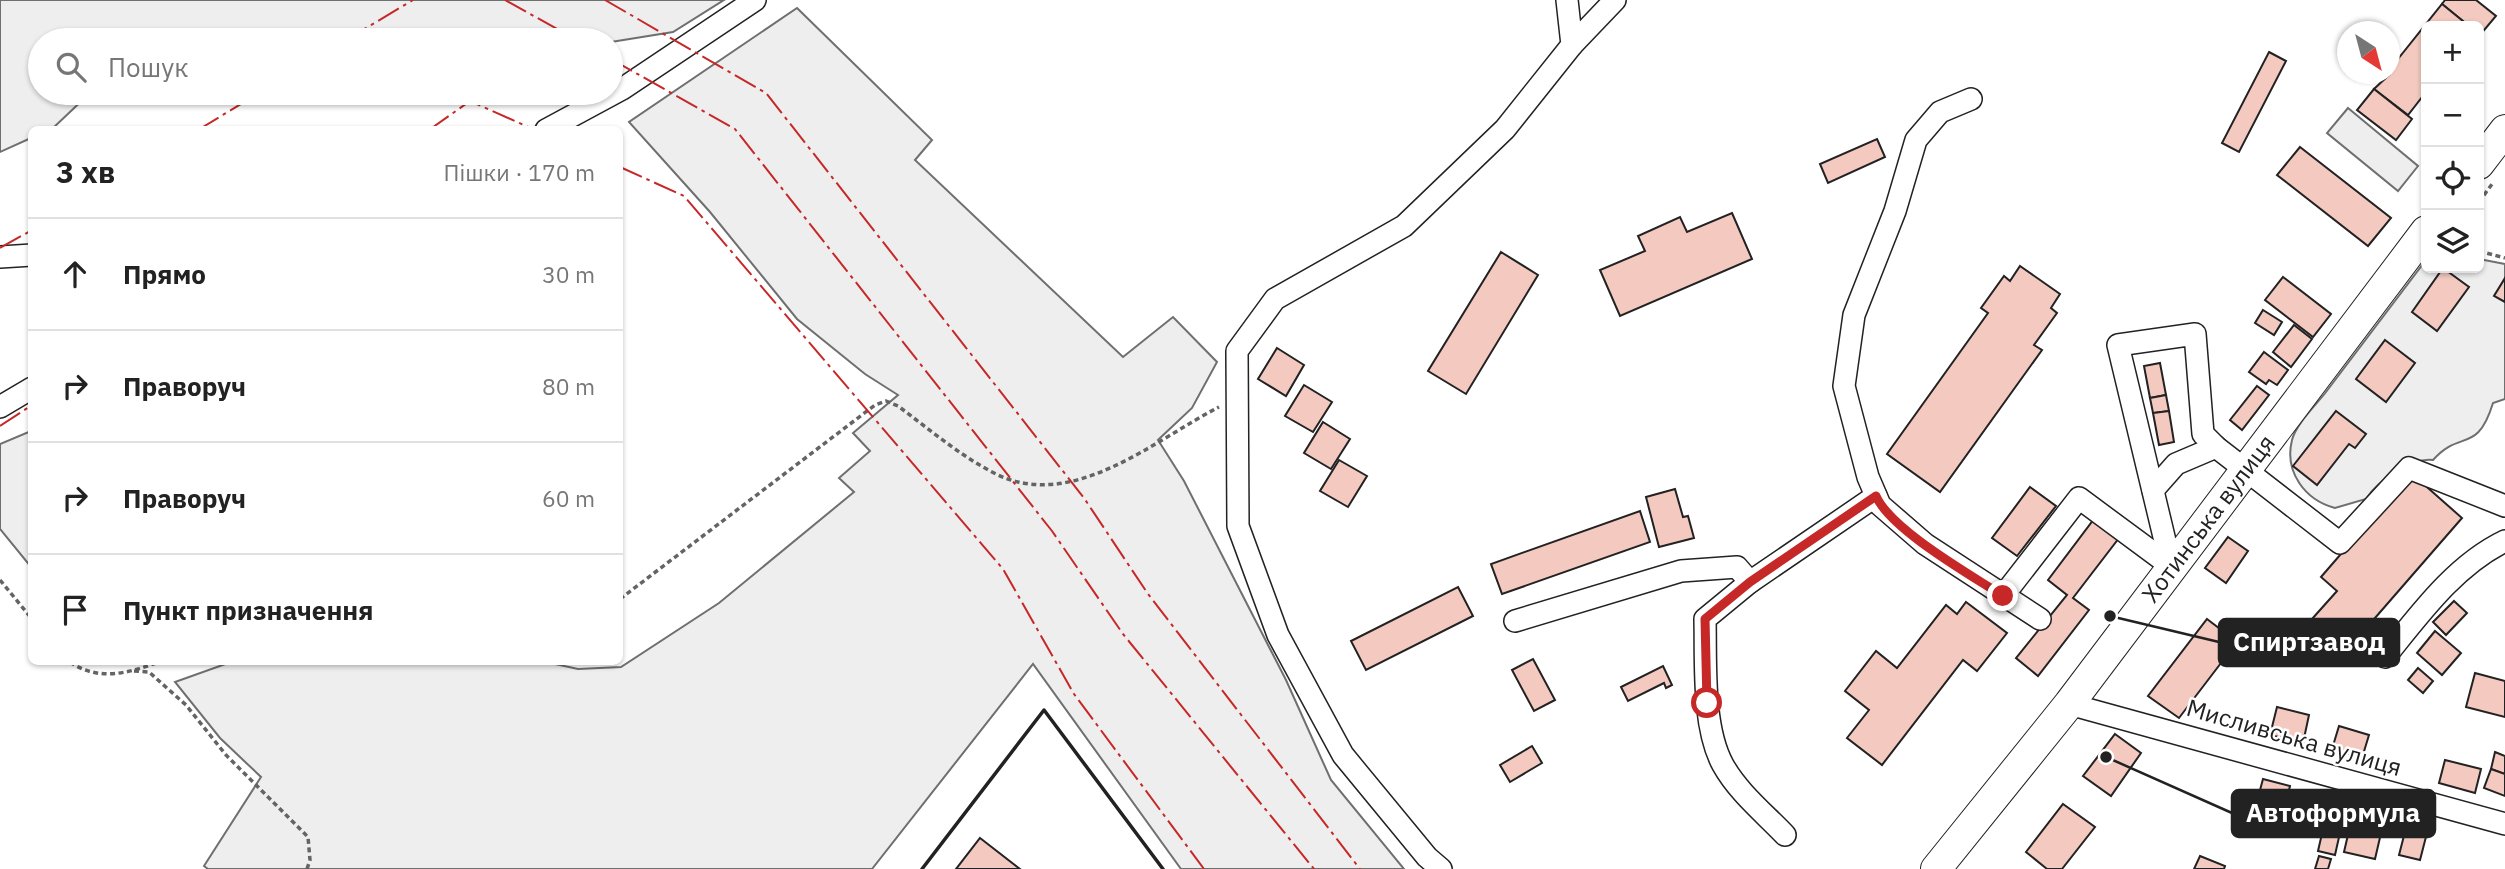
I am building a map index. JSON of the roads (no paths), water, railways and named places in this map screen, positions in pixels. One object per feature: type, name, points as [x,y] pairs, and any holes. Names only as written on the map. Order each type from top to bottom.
[{"type":"highway","points":[[2484,157],[2505,130]]},
{"type":"highway","name":"Хотинська вулиця","points":[[1936,869],[2069,704],[2421,238]]},
{"type":"street","points":[[623,88],[755,0]]},
{"type":"street","points":[[1567,0],[1572,45]]},
{"type":"street","points":[[1441,869],[1427,857],[1343,755],[1278,635],[1237,526],[1237,351],[1275,299],[1404,226],[1505,129],[1572,45],[1615,0]]},
{"type":"street","points":[[1971,99],[1940,112],[1916,140],[1895,211],[1854,315],[1844,386],[1868,477],[1880,505],[1925,544],[2040,619]]},
{"type":"street","points":[[553,126],[592,105]]},
{"type":"street","points":[[0,257],[28,255]]},
{"type":"street","points":[[2171,566],[2118,345],[2195,334],[2203,434],[2340,543],[2409,468],[2505,506]]},
{"type":"street","points":[[0,407],[28,390]]},
{"type":"street","points":[[2153,490],[2176,464],[2216,447]]},
{"type":"street","points":[[1785,835],[1740,788],[1722,764],[1707,703],[1705,619],[1750,582],[1876,496]]},
{"type":"street","points":[[2003,596],[2079,498],[2171,566]]},
{"type":"street","points":[[2385,657],[2435,594],[2493,547],[2505,541]]},
{"type":"street","points":[[1515,621],[1681,571],[1737,567],[1750,582]]},
{"type":"street","name":"Мисливська вулиця","points":[[2069,704],[2505,824]]},
{"type":"place","name":"Спиртзавод","points":[[2110,616]]},
{"type":"place","name":"Автоформула","points":[[2106,757]]}]
